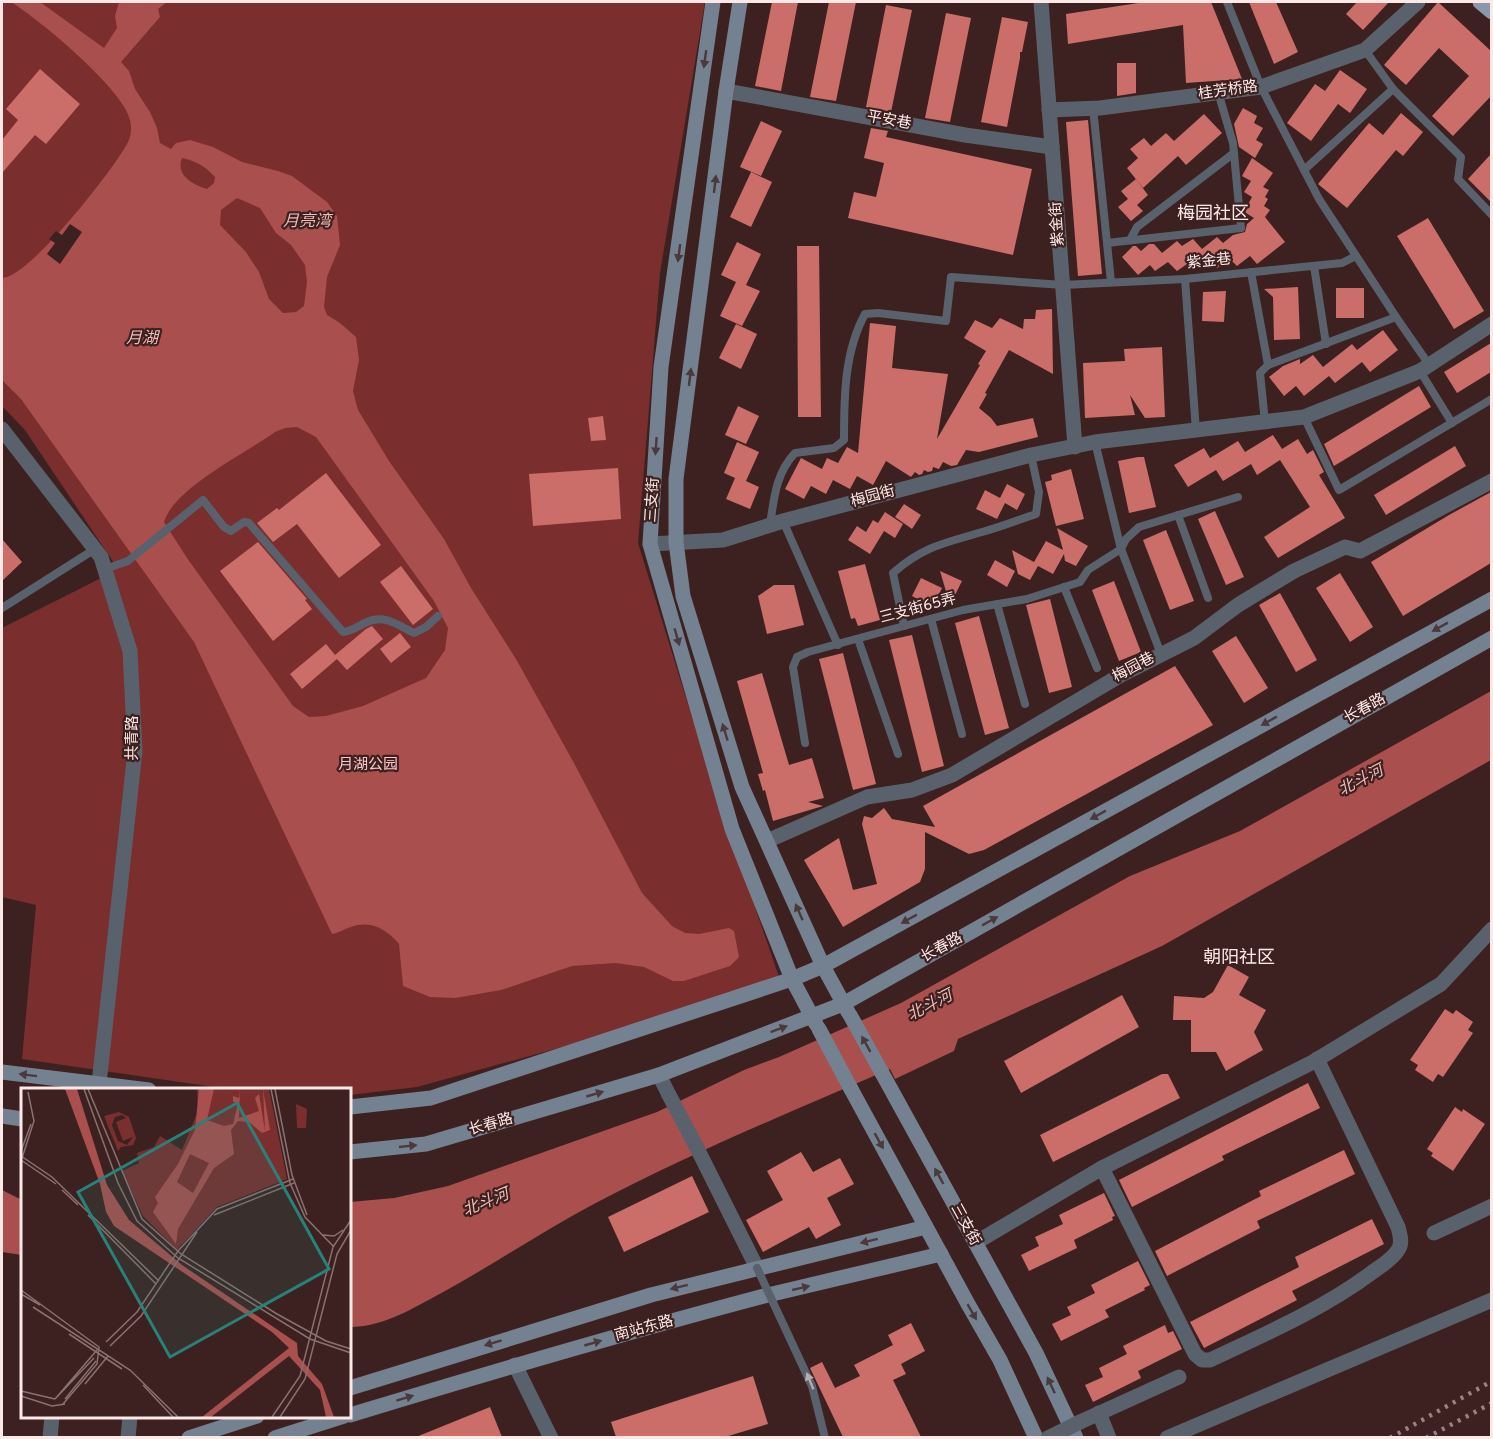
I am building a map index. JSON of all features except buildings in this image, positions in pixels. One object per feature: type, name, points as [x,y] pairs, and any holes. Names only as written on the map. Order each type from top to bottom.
[{"type":"main road","name":"三支街","points":[[713,2],[662,367],[650,544],[732,830],[792,979],[816,1022]]},
{"type":"main road","name":"三支街","points":[[740,2],[726,91],[676,479],[676,542],[683,596],[742,787],[823,966],[1036,1353],[1076,1437]]},
{"type":"main road","points":[[1480,2],[1491,12]]},
{"type":"main road","points":[[351,1107],[431,1098],[792,979],[823,966],[1491,599]]},
{"type":"main road","name":"长春路","points":[[351,1152],[426,1144],[659,1075],[816,1022],[846,1009],[1491,638]]},
{"type":"main road","points":[[816,1022],[1000,1360],[1035,1437]]},
{"type":"main road","points":[[2,1072],[99,1087],[124,1088]]},
{"type":"main road","points":[[2,1116],[21,1119]]},
{"type":"main road","name":"南站东路","points":[[351,1388],[651,1294],[926,1227]]},
{"type":"main road","name":"南站东路","points":[[351,1415],[515,1365],[770,1295],[941,1254]]},
{"type":"main road","points":[[189,1437],[251,1418]]},
{"type":"main road","points":[[275,1437],[337,1418]]},
{"type":"street","name":"紫金街","points":[[1041,2],[1075,447]]},
{"type":"street","name":"桂芳桥路","points":[[1049,110],[1093,108],[1261,87],[1365,51],[1418,2]]},
{"type":"street","name":"平安巷","points":[[726,91],[965,135],[1052,147]]},
{"type":"street","points":[[1095,442],[1304,417],[1425,369],[1491,324]]},
{"type":"street","name":"共青路","points":[[2,429],[101,557],[130,651],[135,751],[99,1087]]},
{"type":"street","name":"梅园街","points":[[650,544],[723,540],[776,523],[1031,455],[1095,442]]},
{"type":"street","name":"梅园巷","points":[[767,841],[867,797],[912,790],[952,775],[1121,675],[1194,638],[1238,604],[1294,570],[1346,547],[1360,551],[1491,481]]},
{"type":"street","points":[[975,1243],[1102,1168],[1317,1059],[1441,984],[1491,929]]},
{"type":"street","points":[[1102,1168],[1195,1354],[1202,1360],[1210,1360],[1318,1309],[1385,1263],[1399,1249],[1401,1238],[1398,1227],[1317,1059]]},
{"type":"street","points":[[659,1075],[757,1268]]},
{"type":"street","points":[[1434,1233],[1491,1206]]},
{"type":"street","points":[[1167,1437],[1491,1300]]},
{"type":"street","points":[[515,1365],[551,1437]]},
{"type":"street","points":[[1048,1437],[1179,1377]]},
{"type":"street","points":[[1099,1413],[1109,1437]]},
{"type":"street","points":[[50,1437],[52,1418]]},
{"type":"street","points":[[128,1437],[130,1418]]},
{"type":"lane","points":[[1227,2],[1261,87],[1319,199],[1396,317],[1452,423]]},
{"type":"lane","points":[[1365,51],[1393,89],[1461,157],[1458,179],[1491,215]]},
{"type":"lane","points":[[1304,170],[1393,89]]},
{"type":"lane","points":[[1107,243],[1241,228],[1233,143],[1218,92]]},
{"type":"lane","points":[[1093,108],[1111,282]]},
{"type":"lane","points":[[1130,240],[1137,227],[1234,153]]},
{"type":"lane","name":"紫金巷","points":[[776,523],[775,488],[784,465],[795,453],[834,448],[844,440],[846,381],[856,331],[865,314],[878,313],[946,321],[951,278],[1063,285],[1185,279],[1342,263],[1356,256]]},
{"type":"lane","points":[[1314,266],[1326,344]]},
{"type":"lane","points":[[1251,272],[1268,365]]},
{"type":"lane","points":[[1185,279],[1196,431]]},
{"type":"lane","points":[[1265,422],[1260,373],[1268,365],[1396,317]]},
{"type":"lane","points":[[1304,417],[1339,490],[1491,399]]},
{"type":"lane","points":[[1095,442],[1121,549],[1161,654]]},
{"type":"lane","points":[[904,626],[893,573],[908,560],[936,545],[1036,514],[1039,492],[1031,455]]},
{"type":"lane","name":"三支街65弄","points":[[805,743],[793,667],[797,657],[808,652],[963,610],[1027,599],[1080,582],[1088,570],[1121,549],[1126,539],[1139,527],[1238,497]]},
{"type":"lane","points":[[105,568],[121,564],[130,558],[203,500],[224,527],[231,531],[244,522],[249,523],[343,632],[352,631],[366,621],[386,618],[414,633],[426,627],[438,616]]},
{"type":"lane","points":[[1178,514],[1208,597]]},
{"type":"lane","points":[[776,523],[838,645]]},
{"type":"lane","points":[[2,608],[95,549]]},
{"type":"lane","points":[[1064,587],[1097,668]]},
{"type":"lane","points":[[998,604],[1025,704]]},
{"type":"lane","points":[[931,619],[962,734]]},
{"type":"lane","points":[[858,639],[898,754]]},
{"type":"lane","points":[[757,1268],[812,1386],[825,1437]]},
{"type":"green space","name":"月湖公园","points":[[2,2],[705,2],[660,273],[638,543],[712,782],[779,977],[620,1031],[417,1087],[351,1095],[351,1088],[221,1088],[22,1059],[36,905],[2,897],[2,628],[101,578],[114,563],[25,430],[2,406]]},
{"type":"water","name":"月湖","points":[[11,2],[40,2],[104,48],[117,28],[115,16],[119,2],[167,2],[158,9],[160,17],[121,62],[129,71],[135,89],[150,112],[160,143],[171,149],[176,143],[190,140],[213,147],[242,162],[292,176],[327,202],[337,216],[340,245],[327,277],[324,307],[327,315],[356,337],[359,360],[353,391],[358,410],[389,461],[444,539],[471,588],[516,659],[642,893],[672,926],[685,933],[699,934],[729,928],[734,931],[739,957],[730,966],[684,981],[673,981],[644,967],[615,963],[572,966],[501,990],[455,998],[430,997],[403,986],[399,944],[383,930],[372,925],[358,925],[332,934],[194,642],[21,399],[2,380],[2,278],[15,273],[31,260],[70,220],[107,174],[128,142],[131,131],[130,120],[113,91],[79,56]],"holes":[[[182,158],[196,162],[208,170],[215,177],[214,183],[207,189],[191,182],[181,169]],[[237,198],[260,208],[276,233],[291,245],[305,265],[307,282],[304,306],[296,312],[283,313],[269,299],[259,272],[246,252],[220,225],[221,210]],[[297,427],[316,437],[434,601],[448,628],[445,650],[426,678],[363,706],[326,716],[309,717],[293,706],[187,558],[164,522],[170,509],[196,484],[275,432]]]},
{"type":"water","name":"北斗河","points":[[1491,691],[1491,760],[1162,946],[958,1039],[954,1051],[895,1079],[890,1069],[665,1168],[572,1216],[404,1313],[373,1324],[351,1327],[351,1202],[394,1198],[448,1186],[657,1112],[744,1070],[901,1003],[1130,876],[1240,831]]},
{"type":"water","points":[[2,1190],[21,1200],[21,1255],[2,1252]]},
{"type":"pier","points":[[70,224],[82,232],[60,264],[47,254],[55,243],[49,239],[56,231],[62,235]]},
{"type":"railway","points":[[1390,1438],[1492,1381]]},
{"type":"railway","points":[[1426,1438],[1492,1403]]},
{"type":"district","name":"梅园社区","points":[[1213,214]]},
{"type":"district","name":"朝阳社区","points":[[1239,958]]},
{"type":"water label","name":"月亮湾","points":[[307,222]]}]
